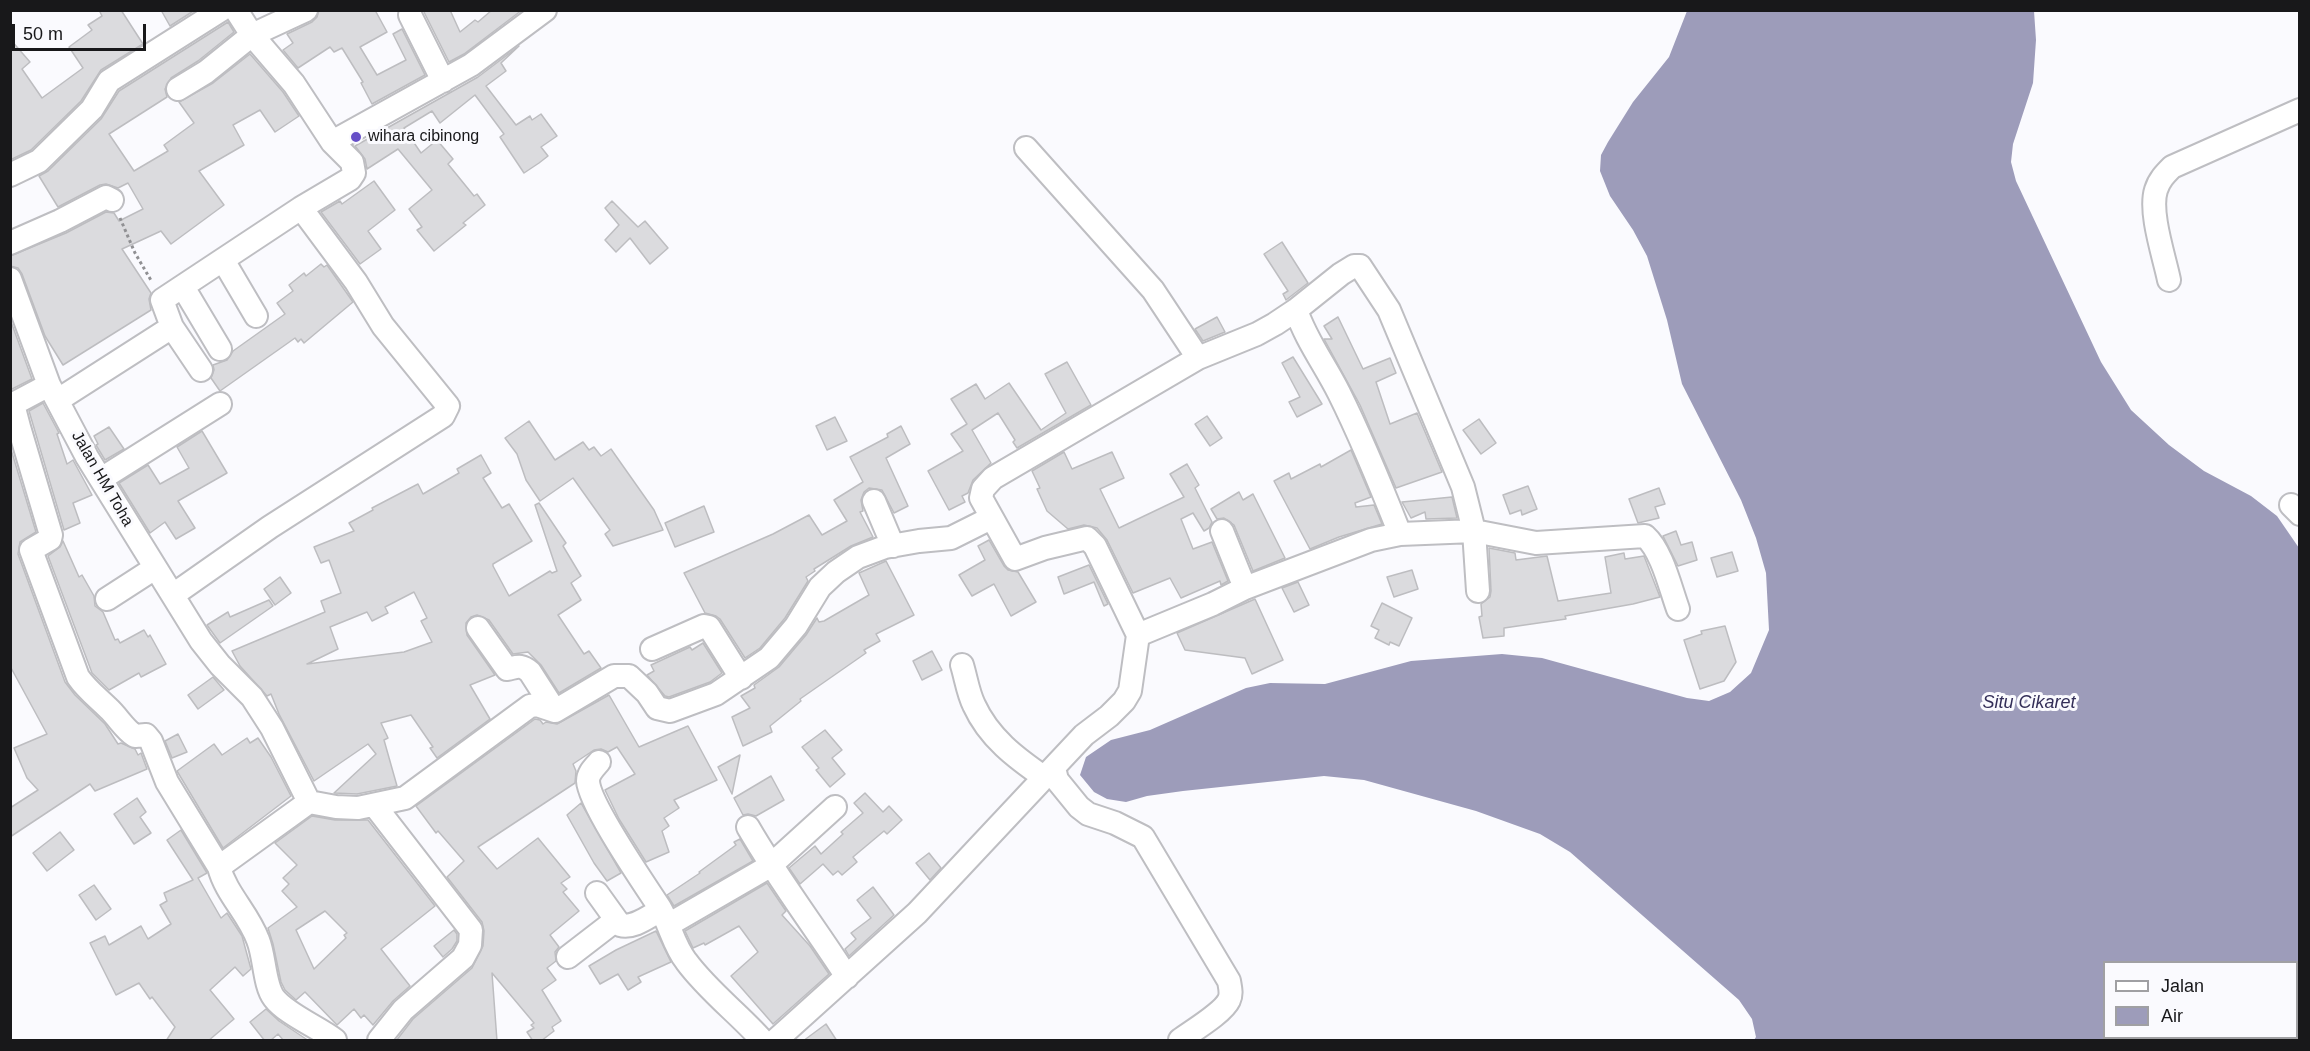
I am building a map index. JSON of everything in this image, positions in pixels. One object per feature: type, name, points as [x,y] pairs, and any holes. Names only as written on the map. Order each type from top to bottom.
[{"type":"street","points":[[10,175],[39,161],[92,109],[109,81],[221,10]]},
{"type":"street","points":[[201,370],[172,327],[162,300],[350,179],[354,173],[352,162],[333,142],[294,84],[252,35],[236,10]]},
{"type":"street","points":[[178,89],[206,72],[252,35],[306,10]]},
{"type":"street","points":[[333,142],[471,65],[545,10]]},
{"type":"street","points":[[410,15],[443,81]]},
{"type":"street","points":[[2169,280],[2156,218],[2155,193],[2161,178],[2172,167],[2300,110]]},
{"type":"street","points":[[1026,148],[1153,290],[1198,358]]},
{"type":"street","points":[[10,243],[106,197],[112,200]]},
{"type":"street","points":[[173,595],[270,527],[443,416],[447,406],[383,326],[356,282],[302,208]]},
{"type":"street","points":[[224,260],[256,316]]},
{"type":"street","points":[[776,1041],[917,913],[1010,812],[1050,773],[1084,735],[1124,701],[1130,691],[1138,635],[1092,540],[1088,538],[1058,544],[1015,559],[981,498],[983,489],[993,478],[1198,358],[1257,334],[1296,310],[1354,266],[1360,266],[1389,310],[1463,487],[1474,531],[1478,591]]},
{"type":"street","name":"Jalan HM Toha","points":[[10,279],[53,393],[87,458],[201,640],[220,665],[252,697],[272,728],[309,802]]},
{"type":"street","points":[[183,287],[220,349]]},
{"type":"street","points":[[1296,310],[1302,328],[1364,444],[1400,534]]},
{"type":"street","points":[[172,327],[53,393],[17,402],[14,408],[15,429],[51,535],[50,539],[31,550],[78,677],[129,732],[135,736],[146,735],[151,741],[167,782],[219,867],[223,881],[248,917],[259,941],[272,996],[281,1006],[322,1029],[335,1041]]},
{"type":"street","points":[[101,479],[220,404]]},
{"type":"street","points":[[874,501],[894,546]]},
{"type":"street","points":[[219,867],[309,802],[358,808],[405,798],[531,706],[537,705],[555,711],[614,676],[629,676],[647,693],[657,708],[670,711],[716,694],[769,658],[796,626],[820,587],[836,572],[858,558],[919,540],[951,538],[991,518]]},
{"type":"street","points":[[1222,531],[1245,588]]},
{"type":"street","points":[[1138,635],[1245,588],[1371,540],[1400,534],[1474,531],[1536,543],[1645,536],[1650,540],[1661,560],[1678,609]]},
{"type":"street","points":[[107,599],[155,568]]},
{"type":"street","points":[[652,649],[704,626],[709,627],[741,678]]},
{"type":"street","points":[[478,628],[507,669],[516,666],[524,667],[530,672],[555,711]]},
{"type":"street","points":[[962,665],[973,703],[988,730],[1014,757],[1050,773],[1079,807],[1088,814],[1115,823],[1143,837],[1229,981],[1231,989],[1229,1000],[1223,1008],[1180,1041]]},
{"type":"street","points":[[599,762],[591,771],[588,780],[590,789],[604,819],[664,917],[684,959],[704,984],[762,1041]]},
{"type":"street","points":[[375,806],[471,930],[470,945],[463,958],[403,1010],[379,1041]]},
{"type":"street","points":[[597,893],[620,925],[626,926],[664,917],[770,866],[836,807]]},
{"type":"street","points":[[748,827],[770,866],[786,884],[847,977]]},
{"type":"street","points":[[568,957],[616,920]]},
{"type":"path","points":[[112,200],[135,253],[162,300]]},
{"type":"water","name":"Situ Cikaret","points":[[1687,11],[2034,11],[2036,40],[2033,83],[2013,144],[2011,162],[2016,181],[2101,362],[2131,410],[2169,445],[2204,471],[2251,496],[2277,516],[2299,548],[2299,1040],[1754,1040],[1756,1037],[1752,1019],[1739,1000],[1570,852],[1540,834],[1476,811],[1364,780],[1324,776],[1183,791],[1147,796],[1126,802],[1107,799],[1094,792],[1080,775],[1086,757],[1111,740],[1150,730],[1246,688],[1270,683],[1325,684],[1411,661],[1502,654],[1542,658],[1687,698],[1709,701],[1730,692],[1751,673],[1769,630],[1766,573],[1756,538],[1741,500],[1682,384],[1667,320],[1647,256],[1610,196],[1600,171],[1601,155],[1633,102],[1669,57]]},
{"type":"building","points":[[99,10],[121,10],[143,44],[101,70],[81,101],[31,150],[10,160],[10,39],[30,62],[22,69],[42,98],[83,68],[69,47],[92,30],[88,25],[102,16]]},
{"type":"building","points":[[161,10],[195,10],[170,26]]},
{"type":"building","points":[[319,10],[375,10],[387,32],[360,47],[377,75],[406,60],[393,34],[402,29],[425,75],[372,104],[361,83],[363,82],[342,48],[334,52],[330,47],[298,68],[283,50],[293,43],[287,34],[312,22]]},
{"type":"building","points":[[423,10],[450,10],[460,32],[475,20],[478,22],[492,10],[522,10],[464,54],[449,62]]},
{"type":"building","points":[[228,22],[234,32],[198,61],[171,78],[165,89],[167,97],[109,134],[134,171],[168,151],[164,145],[194,123],[179,102],[213,83],[250,54],[283,92],[299,116],[275,132],[260,110],[233,125],[244,145],[199,171],[224,205],[171,244],[161,231],[122,249],[151,293],[149,299],[151,310],[63,365],[45,336],[22,274],[18,268],[10,266],[10,256],[66,233],[106,212],[114,213],[119,221],[143,209],[128,183],[118,188],[106,184],[100,185],[58,207],[39,176],[48,171],[101,119],[119,91]]},
{"type":"building","points":[[519,46],[501,63],[506,71],[486,86],[516,125],[530,116],[532,120],[541,114],[557,136],[541,147],[548,156],[539,163],[524,173],[500,137],[504,134],[475,95],[440,123],[432,111],[404,128],[421,153],[437,140],[453,159],[448,164],[474,196],[477,194],[485,205],[463,223],[466,225],[434,251],[417,230],[422,227],[409,209],[432,190],[398,149],[367,169],[365,159],[355,146],[478,77]]},
{"type":"building","points":[[374,181],[395,210],[368,231],[381,249],[360,264],[321,212],[340,201],[342,204]]},
{"type":"building","points":[[612,201],[638,227],[645,221],[668,248],[650,264],[630,238],[616,252],[605,240],[619,225],[605,208]]},
{"type":"building","points":[[1282,242],[1308,283],[1286,300],[1283,294],[1288,291],[1264,254]]},
{"type":"building","points":[[321,264],[324,267],[327,265],[353,302],[304,343],[301,339],[298,342],[295,338],[220,391],[211,378],[213,365],[227,360],[233,351],[285,314],[277,303],[293,291],[289,285],[304,273],[306,276]]},
{"type":"building","points":[[1217,317],[1225,332],[1203,341],[1195,329]]},
{"type":"building","points":[[1338,317],[1363,369],[1390,358],[1396,373],[1376,382],[1390,424],[1417,413],[1442,472],[1396,488],[1360,405],[1324,339],[1332,339],[1324,326]]},
{"type":"building","points":[[10,319],[32,379],[10,390]]},
{"type":"building","points":[[1293,357],[1322,404],[1297,417],[1289,402],[1300,397],[1282,363]]},
{"type":"building","points":[[1067,362],[1091,405],[1017,448],[1013,442],[1015,440],[998,413],[972,430],[991,463],[973,480],[968,493],[962,496],[965,502],[949,510],[928,471],[963,451],[951,434],[967,424],[951,399],[976,384],[985,399],[1009,383],[1041,430],[1066,413],[1045,374]]},
{"type":"building","points":[[43,403],[59,433],[57,434],[67,464],[73,460],[92,495],[73,503],[80,523],[64,530],[29,411]]},
{"type":"building","points":[[1207,416],[1222,438],[1210,446],[1195,424]]},
{"type":"building","points":[[835,417],[847,441],[827,450],[816,426]]},
{"type":"building","points":[[1479,419],[1496,443],[1481,454],[1463,430]]},
{"type":"building","points":[[529,421],[555,460],[583,442],[589,450],[594,447],[601,456],[611,449],[654,510],[663,530],[613,546],[605,534],[610,530],[573,478],[540,501],[526,480],[517,454],[505,438]]},
{"type":"building","points":[[901,426],[910,444],[886,458],[908,506],[894,513],[882,490],[869,488],[864,492],[861,500],[863,511],[860,512],[873,537],[851,546],[814,569],[815,571],[806,577],[808,581],[785,618],[760,648],[745,658],[720,619],[705,613],[684,573],[773,534],[809,515],[822,535],[847,521],[834,500],[863,482],[850,457],[888,437],[887,434]]},
{"type":"building","points":[[109,427],[124,449],[105,460],[96,445],[98,444],[94,436]]},
{"type":"building","points":[[202,431],[227,473],[178,501],[195,528],[176,539],[165,522],[150,533],[119,483],[148,465],[160,484],[189,468],[177,447]]},
{"type":"building","points":[[10,446],[36,532],[20,542],[18,554],[65,682],[105,724],[118,744],[121,743],[135,749],[138,755],[141,753],[147,769],[95,791],[90,784],[10,837],[10,808],[38,790],[27,778],[14,748],[47,734],[10,666]]},
{"type":"building","points":[[1351,450],[1371,497],[1355,503],[1356,507],[1374,505],[1382,524],[1339,537],[1310,549],[1274,481],[1289,473],[1291,479],[1320,464],[1321,467]]},
{"type":"building","points":[[1064,452],[1072,469],[1112,452],[1124,478],[1100,489],[1119,528],[1184,497],[1170,474],[1187,464],[1199,485],[1195,488],[1212,522],[1204,531],[1193,513],[1181,519],[1193,549],[1212,542],[1228,581],[1221,585],[1220,581],[1181,598],[1170,578],[1133,593],[1107,540],[1097,528],[1084,525],[1068,529],[1047,511],[1032,471]]},
{"type":"building","points":[[481,455],[491,473],[483,478],[502,508],[509,504],[532,541],[493,564],[509,596],[550,571],[552,573],[557,571],[535,505],[539,503],[566,543],[563,546],[581,576],[571,583],[581,600],[558,615],[584,654],[589,651],[601,668],[559,693],[541,665],[528,652],[513,654],[489,620],[477,615],[471,617],[466,623],[467,635],[495,675],[470,685],[490,719],[437,758],[430,748],[433,747],[411,715],[381,723],[388,738],[384,740],[397,786],[357,794],[334,793],[376,754],[368,744],[314,781],[271,694],[267,696],[240,666],[232,651],[325,612],[321,601],[341,593],[329,560],[321,563],[314,547],[354,531],[349,523],[373,510],[372,508],[418,484],[423,494],[459,473],[457,469]],"holes":[[[414,592],[427,618],[421,621],[432,642],[404,652],[307,664],[338,649],[330,627],[367,612],[372,621],[388,613],[385,607]]]},
{"type":"building","points":[[1528,486],[1537,509],[1522,515],[1521,510],[1510,514],[1503,495]]},
{"type":"building","points":[[1659,488],[1665,504],[1655,507],[1659,518],[1638,523],[1629,499]]},
{"type":"building","points":[[1239,492],[1243,500],[1253,494],[1285,558],[1253,571],[1234,525],[1224,518],[1217,519],[1211,509]]},
{"type":"building","points":[[1452,497],[1457,518],[1426,519],[1425,512],[1411,518],[1402,502]]},
{"type":"building","points":[[704,506],[714,532],[675,547],[665,523]]},
{"type":"building","points":[[1676,531],[1681,545],[1692,542],[1697,560],[1678,566],[1663,536]]},
{"type":"building","points":[[989,540],[1004,566],[1008,570],[1018,572],[1036,602],[1011,616],[994,584],[972,596],[959,575],[985,560],[978,546]]},
{"type":"building","points":[[63,541],[79,577],[82,575],[94,596],[95,606],[103,612],[115,640],[118,639],[120,643],[144,630],[148,637],[150,635],[166,664],[141,677],[139,673],[109,690],[92,673],[48,556],[60,547]]},
{"type":"building","points":[[1489,548],[1515,553],[1516,560],[1547,556],[1558,601],[1611,593],[1605,557],[1624,553],[1625,559],[1644,556],[1660,597],[1565,616],[1566,619],[1504,628],[1504,636],[1483,638],[1479,617],[1482,616],[1481,604],[1490,597],[1491,591]]},
{"type":"building","points":[[1732,552],[1738,571],[1717,577],[1711,558]]},
{"type":"building","points":[[886,561],[914,615],[876,634],[880,641],[864,650],[866,653],[800,699],[801,701],[770,726],[772,732],[743,746],[732,717],[750,708],[741,696],[755,688],[754,685],[779,667],[817,618],[819,622],[824,621],[869,595],[859,573]]},
{"type":"building","points":[[1089,565],[1108,604],[1104,606],[1094,582],[1064,594],[1058,577]]},
{"type":"building","points":[[1412,570],[1418,589],[1394,597],[1387,577]]},
{"type":"building","points":[[280,577],[291,593],[275,605],[264,589]]},
{"type":"building","points":[[1298,582],[1309,605],[1294,612],[1282,588]]},
{"type":"building","points":[[1255,599],[1283,660],[1252,674],[1245,658],[1185,650],[1177,633]]},
{"type":"building","points":[[269,600],[273,606],[220,643],[207,625],[228,612],[230,617]]},
{"type":"building","points":[[1382,603],[1412,618],[1399,646],[1390,642],[1389,645],[1375,638],[1379,630],[1371,626]]},
{"type":"building","points":[[1725,626],[1736,662],[1724,681],[1700,689],[1684,640],[1702,634],[1701,631]]},
{"type":"building","points":[[703,643],[722,673],[710,682],[669,697],[665,696],[647,675],[654,671],[651,665],[690,647],[692,650]]},
{"type":"building","points":[[932,651],[942,670],[922,680],[913,661]]},
{"type":"building","points":[[213,677],[224,690],[198,709],[188,695]]},
{"type":"building","points":[[609,695],[639,747],[688,726],[717,780],[674,800],[679,808],[664,818],[669,826],[662,831],[669,852],[646,862],[619,819],[605,790],[635,774],[617,747],[608,752],[601,749],[594,750],[573,764],[576,771],[575,783],[478,847],[497,869],[538,838],[570,877],[561,883],[567,889],[563,892],[579,911],[550,935],[559,947],[555,952],[556,961],[547,968],[556,980],[542,990],[561,1021],[552,1027],[554,1031],[541,1041],[533,1041],[527,1032],[534,1028],[531,1025],[534,1023],[492,973],[497,1041],[396,1041],[413,1019],[472,968],[483,946],[482,922],[447,877],[464,861],[438,831],[436,833],[416,806],[535,719],[540,720],[543,724],[546,722],[557,724]]},
{"type":"building","points":[[825,730],[842,750],[832,758],[845,774],[830,787],[816,770],[819,768],[802,747]]},
{"type":"building","points":[[178,734],[187,752],[172,758],[165,741]]},
{"type":"building","points":[[247,738],[250,743],[258,738],[271,757],[291,796],[223,848],[177,771],[214,744],[222,755]]},
{"type":"building","points":[[740,755],[732,794],[718,767]]},
{"type":"building","points":[[771,776],[784,800],[756,816],[743,815],[734,798]]},
{"type":"building","points":[[865,793],[883,812],[889,806],[902,820],[887,834],[884,831],[853,857],[857,862],[842,875],[838,871],[833,875],[823,864],[800,884],[789,868],[815,846],[821,854],[843,834],[841,832],[863,813],[854,803]]},
{"type":"building","points":[[137,798],[146,812],[140,817],[151,833],[134,844],[114,814]]},
{"type":"building","points":[[581,803],[621,873],[607,881],[567,815]]},
{"type":"building","points":[[312,816],[335,820],[368,820],[435,906],[381,949],[410,986],[393,1001],[373,1025],[364,1015],[361,1018],[354,1009],[337,1025],[305,992],[296,1000],[285,990],[268,928],[297,907],[282,891],[289,884],[283,878],[297,865],[275,843]],"holes":[[[325,911],[347,933],[344,935],[346,938],[314,969],[296,930]]]},
{"type":"building","points":[[181,830],[207,873],[198,878],[221,918],[227,913],[242,936],[251,969],[243,976],[235,967],[210,990],[234,1019],[208,1041],[166,1041],[175,1027],[152,997],[150,999],[139,983],[116,995],[90,943],[105,936],[109,945],[141,926],[148,939],[171,924],[160,905],[167,901],[164,893],[193,880],[167,840]]},
{"type":"building","points":[[60,832],[74,850],[47,871],[33,853]]},
{"type":"building","points":[[740,839],[753,861],[674,906],[667,895],[700,873],[736,845],[734,842]]},
{"type":"building","points":[[929,853],[941,868],[930,880],[916,863]]},
{"type":"building","points":[[767,883],[786,911],[782,915],[810,946],[829,974],[773,1024],[731,976],[758,952],[739,926],[705,945],[704,943],[693,948],[685,931]]},
{"type":"building","points":[[94,885],[111,909],[96,920],[79,895]]},
{"type":"building","points":[[873,887],[894,915],[849,956],[845,949],[856,939],[851,933],[871,918],[857,900]]},
{"type":"building","points":[[454,930],[457,934],[457,941],[443,957],[434,946]]},
{"type":"building","points":[[656,931],[671,962],[638,977],[641,982],[628,990],[618,974],[600,984],[589,966]]},
{"type":"building","points":[[266,1009],[279,1021],[309,1041],[284,1041],[278,1034],[270,1041],[265,1041],[250,1022]]},
{"type":"building","points":[[826,1024],[837,1041],[803,1041]]},
{"type":"place","name":"wihara cibinong","points":[[356,137]]}]
